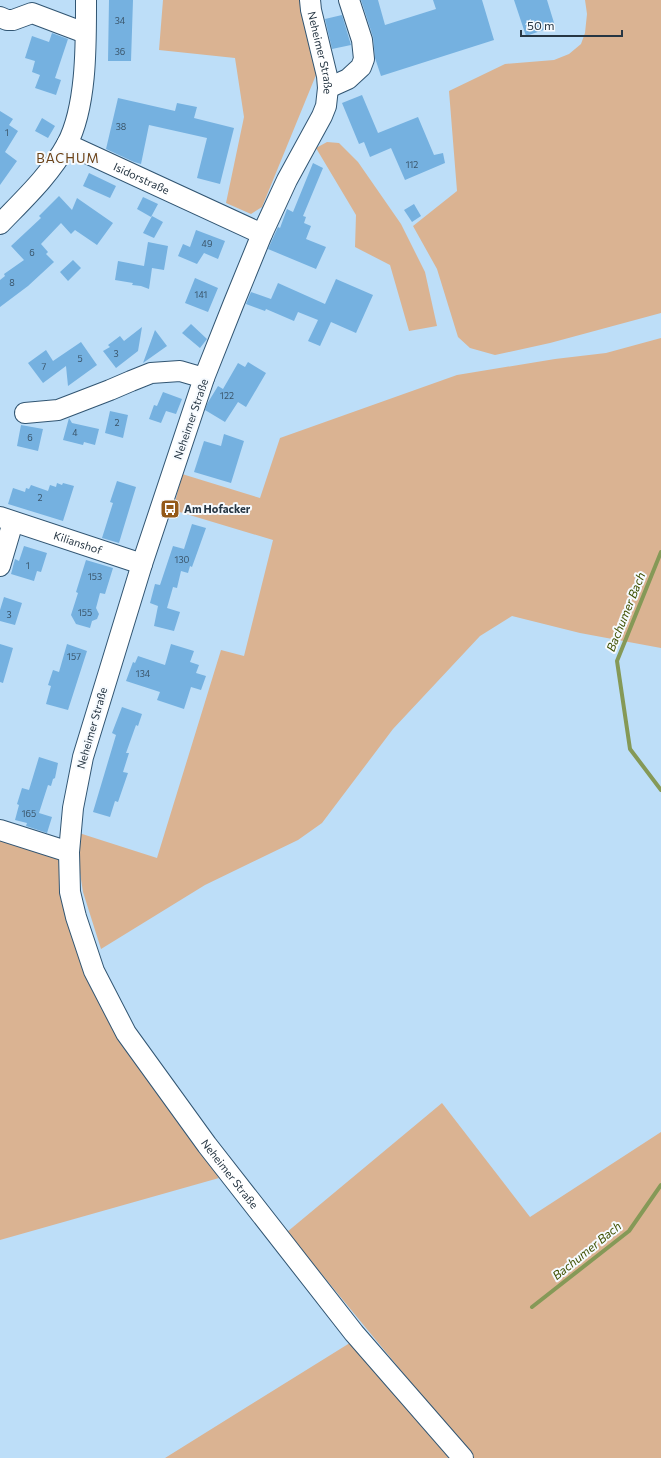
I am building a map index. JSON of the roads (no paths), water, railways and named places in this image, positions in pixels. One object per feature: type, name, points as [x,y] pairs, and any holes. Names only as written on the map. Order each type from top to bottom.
[{"type":"street","points":[[0,224],[36,187],[53,166],[67,144],[76,120],[82,93],[86,33],[86,0]]},
{"type":"street","name":"Neheimer Straße","points":[[310,0],[311,10],[327,76],[328,88],[326,106],[287,180],[262,234],[204,378],[142,564],[83,757],[72,808],[69,852],[70,887],[76,917],[94,972],[126,1033],[207,1145],[354,1333],[463,1458]]},
{"type":"street","points":[[328,88],[348,79],[361,67],[364,59],[362,40],[349,0]]},
{"type":"street","points":[[0,17],[7,20],[13,20],[32,13],[86,33]]},
{"type":"street","name":"Isidorstraße","points":[[67,144],[262,234]]},
{"type":"street","points":[[25,413],[58,410],[151,373],[180,371],[192,373],[204,378]]},
{"type":"street","name":"Kilianshof","points":[[0,566],[7,520],[142,564]]},
{"type":"street","points":[[0,830],[69,852]]},
{"type":"waterway","name":"Bachumer Bach","points":[[661,552],[617,661],[630,749],[661,790]]},
{"type":"waterway","name":"Bachumer Bach","points":[[532,1307],[629,1231],[661,1185]]},
{"type":"place","name":"Am Hofacker","points":[[170,509]]},
{"type":"district","name":"BACHUM","points":[[68,158]]}]
